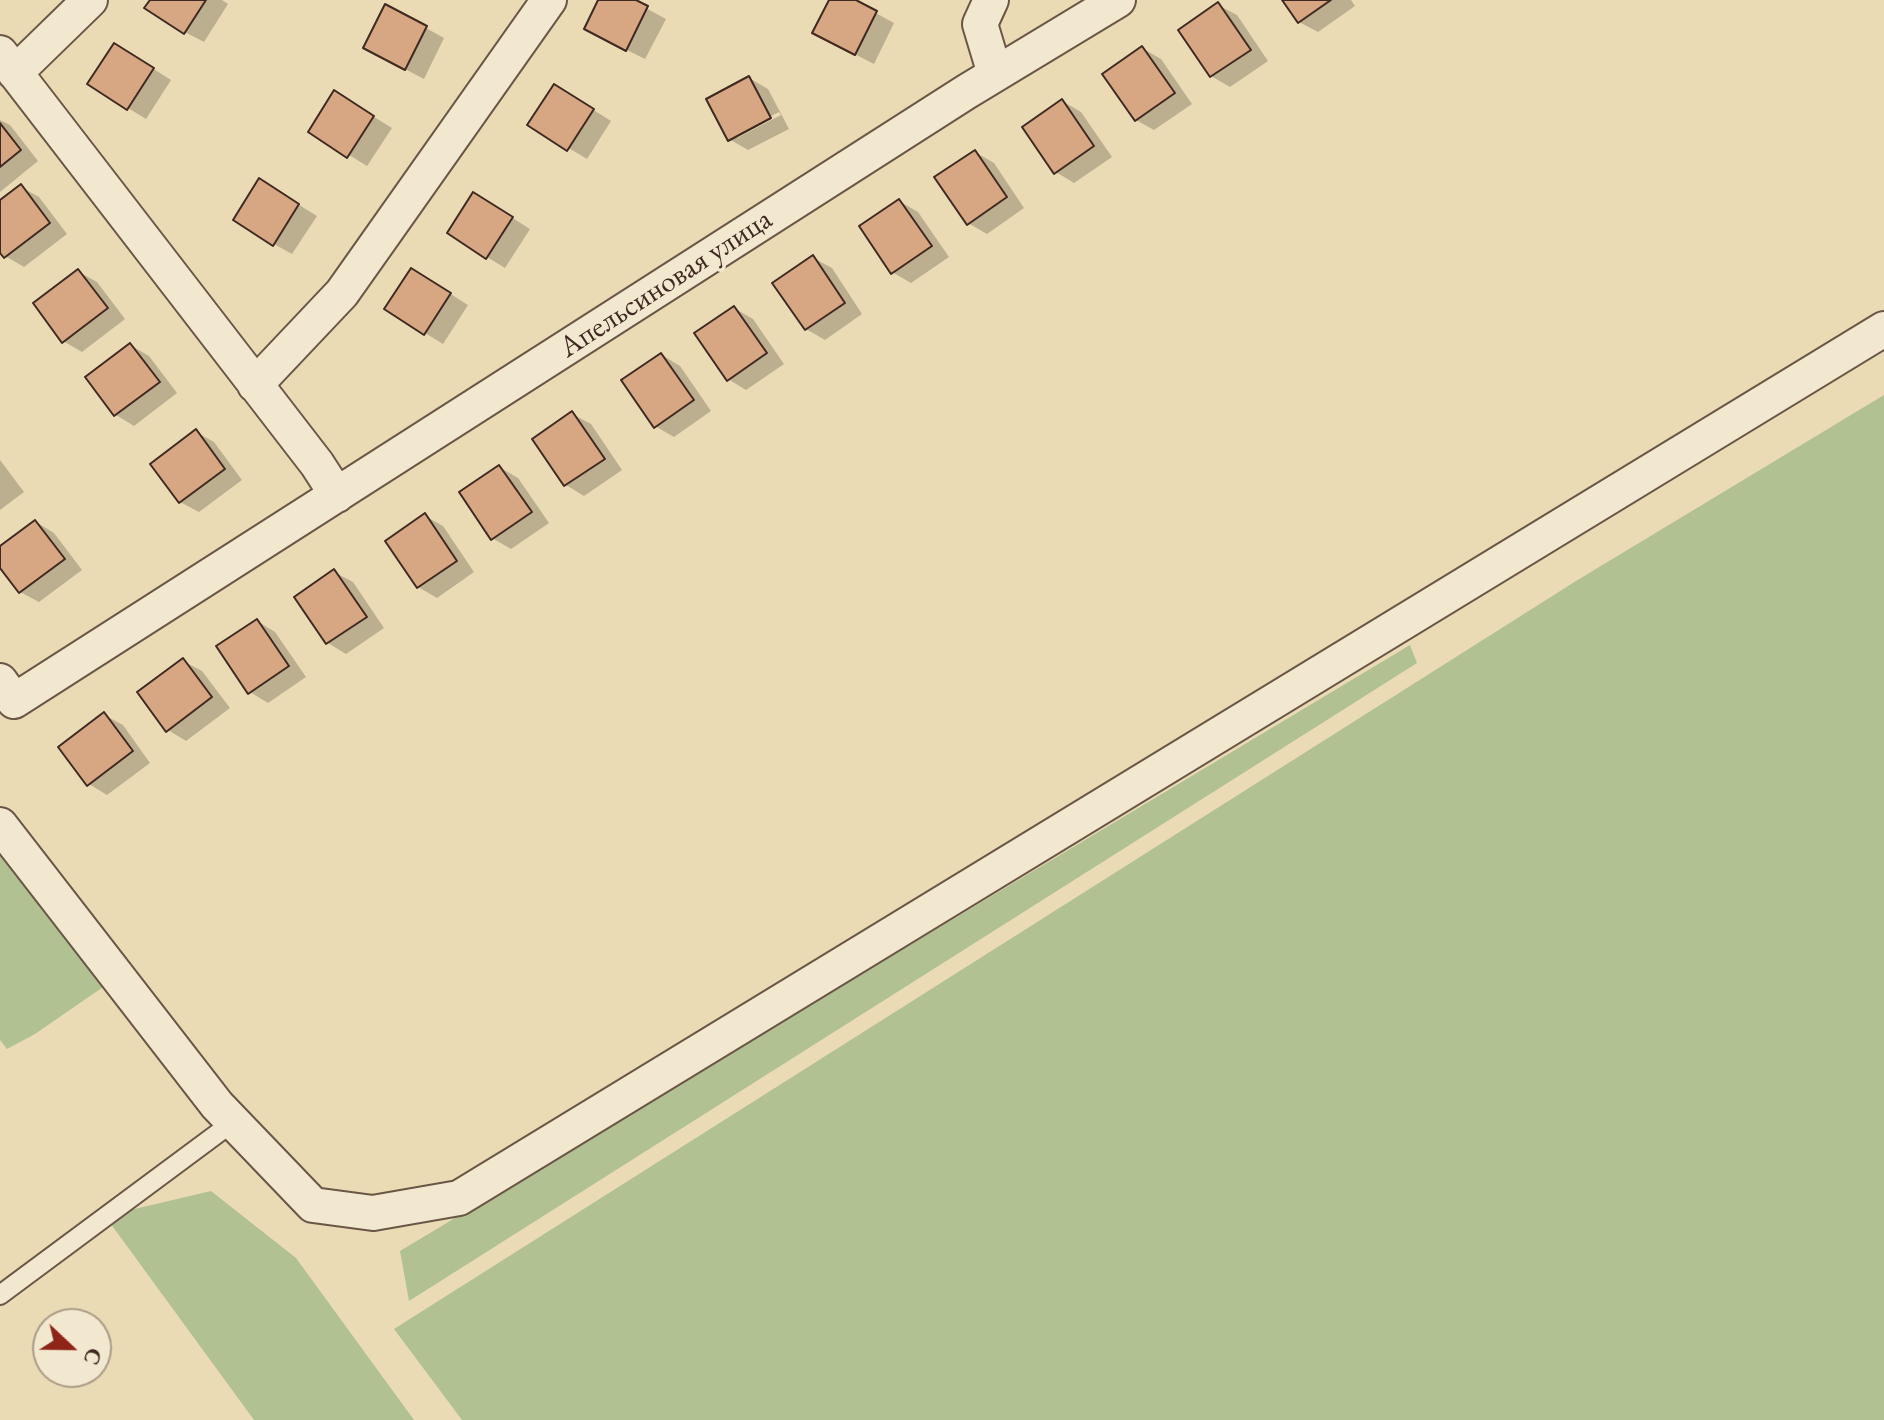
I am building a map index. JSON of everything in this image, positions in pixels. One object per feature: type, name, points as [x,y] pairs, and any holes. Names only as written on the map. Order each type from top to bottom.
[{"type":"street","points":[[90,0],[8,63],[317,464],[337,495]]},
{"type":"street","points":[[255,385],[342,293],[549,0]]},
{"type":"street","points":[[991,0],[980,24],[995,74]]},
{"type":"street","name":"Апельсиновая улица","points":[[0,681],[14,701],[995,74],[1118,0]]},
{"type":"street","points":[[0,825],[217,1105],[313,1205],[373,1213],[459,1198],[1884,329]]},
{"type":"lane","points":[[0,1295],[233,1122]]},
{"type":"green space","points":[[1884,395],[1884,1420],[462,1420],[394,1329],[1576,581]]},
{"type":"green space","points":[[1410,645],[1417,663],[409,1301],[400,1251]]},
{"type":"green space","points":[[0,832],[119,976],[35,1034],[7,1049],[0,1040]]},
{"type":"green space","points":[[211,1191],[296,1258],[414,1420],[254,1420],[105,1216]]},
{"type":"building","points":[[150,0],[206,0],[184,34],[144,8]]},
{"type":"building","points":[[598,0],[636,0],[648,6],[626,51],[584,29]]},
{"type":"building","points":[[829,0],[856,0],[877,11],[855,55],[812,33]]},
{"type":"building","points":[[1282,0],[1331,0],[1298,23]]},
{"type":"building","points":[[1218,2],[1251,50],[1210,77],[1178,30]]},
{"type":"building","points":[[385,4],[427,26],[405,70],[363,48]]},
{"type":"building","points":[[114,43],[154,68],[127,110],[87,84]]},
{"type":"building","points":[[1142,46],[1175,93],[1135,121],[1102,74]]},
{"type":"building","points":[[749,76],[771,118],[728,141],[706,99]]},
{"type":"building","points":[[554,84],[594,109],[567,151],[527,125]]},
{"type":"building","points":[[334,90],[374,116],[347,158],[308,132]]},
{"type":"building","points":[[1062,99],[1094,146],[1054,174],[1022,127]]},
{"type":"building","points":[[0,123],[21,150],[0,167]]},
{"type":"building","points":[[975,150],[1007,197],[967,225],[934,177]]},
{"type":"building","points":[[259,178],[299,204],[273,246],[233,220]]},
{"type":"building","points":[[21,184],[50,223],[4,258],[0,253],[0,200]]},
{"type":"building","points":[[473,192],[513,217],[486,259],[447,233]]},
{"type":"building","points":[[899,199],[932,246],[891,274],[859,226]]},
{"type":"building","points":[[813,255],[845,303],[805,330],[772,283]]},
{"type":"building","points":[[411,268],[451,293],[424,335],[384,309]]},
{"type":"building","points":[[78,269],[108,308],[62,343],[33,303]]},
{"type":"building","points":[[734,306],[767,353],[727,381],[694,333]]},
{"type":"building","points":[[130,343],[160,382],[114,416],[85,377]]},
{"type":"building","points":[[661,353],[694,400],[654,428],[621,380]]},
{"type":"building","points":[[572,411],[605,459],[564,486],[532,439]]},
{"type":"building","points":[[196,429],[225,469],[179,503],[150,464]]},
{"type":"building","points":[[499,465],[532,512],[491,540],[459,492]]},
{"type":"building","points":[[425,513],[457,561],[417,588],[385,541]]},
{"type":"building","points":[[35,520],[65,559],[19,593],[0,568],[0,546]]},
{"type":"building","points":[[334,569],[367,617],[326,644],[294,597]]},
{"type":"building","points":[[257,619],[289,666],[248,694],[216,646]]},
{"type":"building","points":[[183,658],[212,697],[166,732],[137,692]]},
{"type":"building","points":[[104,712],[133,751],[87,786],[58,747]]}]
